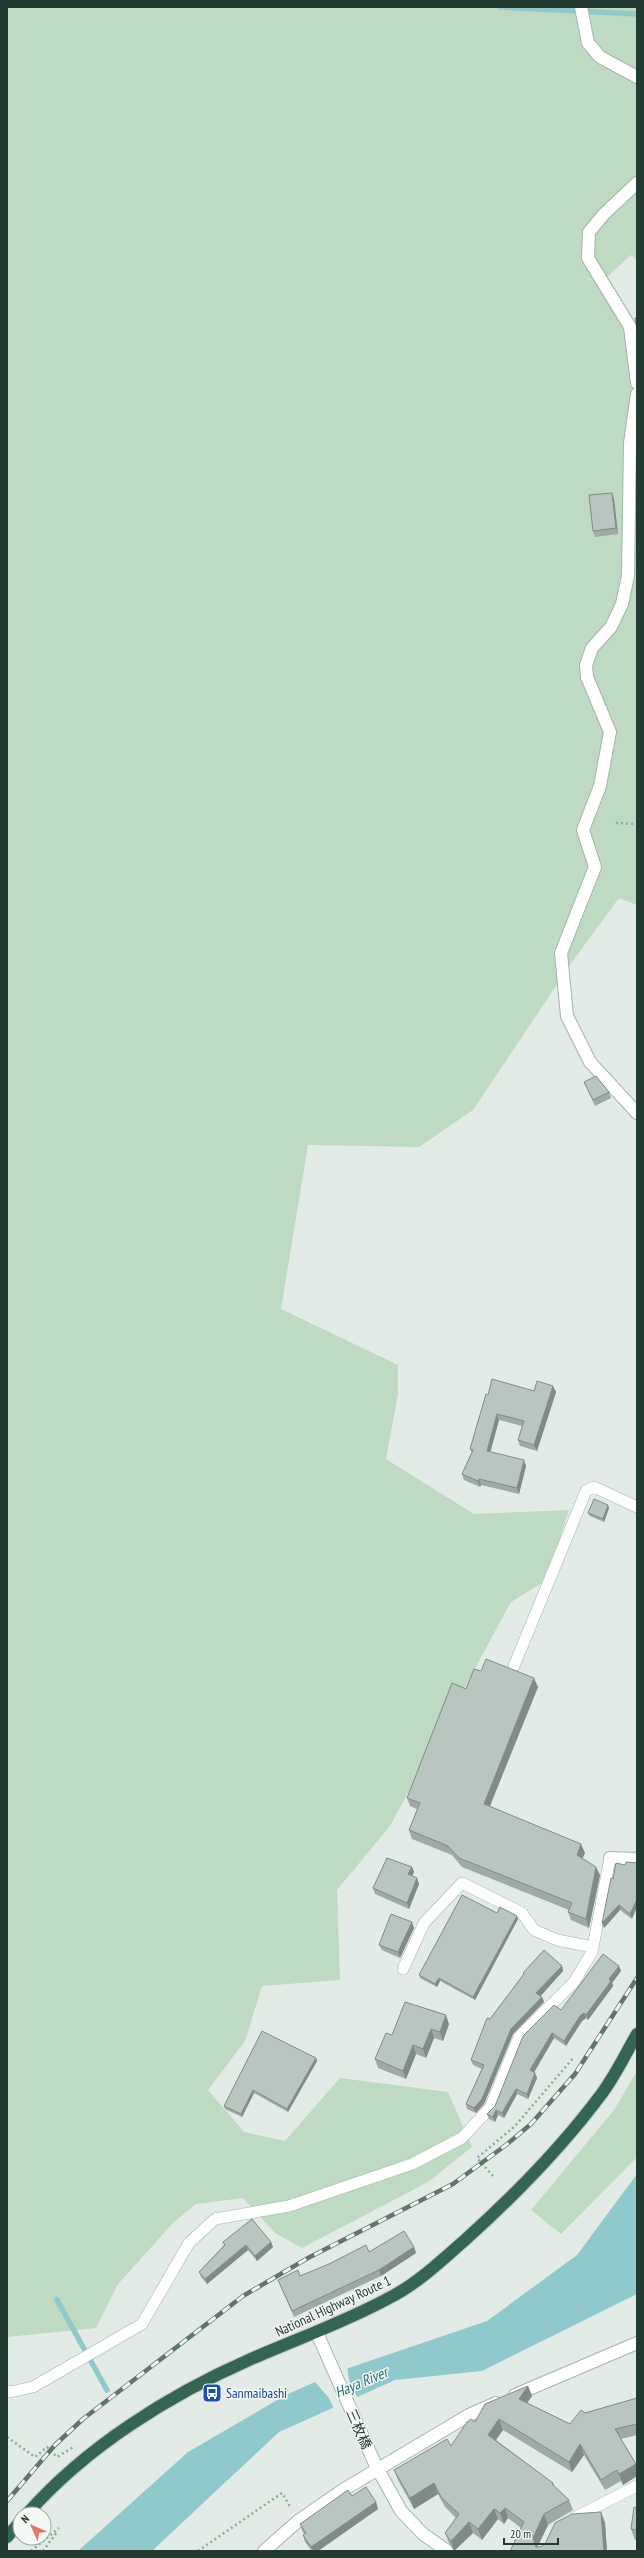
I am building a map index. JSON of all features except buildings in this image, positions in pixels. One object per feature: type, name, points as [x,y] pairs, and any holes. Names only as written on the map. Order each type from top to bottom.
[{"type":"highway","name":"National Highway Route 1","points":[[35,2506],[68,2471],[103,2444],[196,2385],[252,2358],[317,2333],[391,2298],[436,2266],[496,2212],[557,2147],[604,2091],[637,2034]]},
{"type":"street","points":[[581,7],[588,43],[600,57],[637,77]]},
{"type":"street","points":[[637,184],[604,214],[589,232],[588,258],[630,327],[637,383]]},
{"type":"street","points":[[637,394],[630,443],[628,576],[622,604],[611,627],[592,648],[586,665],[587,677],[610,732],[600,786],[583,830],[595,867],[562,953],[567,1016],[590,1062],[637,1114]]},
{"type":"street","points":[[610,1858],[637,1859]]},
{"type":"street","name":"三枚橋","points":[[317,2333],[376,2468],[402,2511],[423,2534],[447,2551]]},
{"type":"street","points":[[264,2551],[298,2521],[376,2468],[469,2415],[637,2343]]},
{"type":"lane","points":[[514,1666],[586,1491],[594,1486],[637,1507]]},
{"type":"lane","points":[[7,2391],[10,2392],[33,2387],[142,2324],[189,2243],[215,2219],[289,2206],[412,2164],[462,2138],[490,2108],[519,2037],[574,1982],[593,1947],[610,1858]]},
{"type":"lane","points":[[403,1969],[424,1923],[462,1883],[522,1913],[534,1930],[557,1940],[593,1947]]},
{"type":"lane","points":[[561,2524],[637,2486]]},
{"type":"path","points":[[616,823],[637,824]]},
{"type":"path","points":[[493,2176],[477,2158],[515,2126],[574,2057]]},
{"type":"path","points":[[7,2437],[35,2457],[47,2446],[57,2457],[82,2441]]},
{"type":"path","points":[[198,2551],[282,2493]]},
{"type":"path","points":[[31,2551],[59,2528],[43,2551]]},
{"type":"green space","points":[[7,7],[637,7],[637,260],[631,255],[607,277],[637,348],[637,905],[619,898],[572,962],[473,1110],[419,1147],[308,1145],[281,1309],[398,1365],[398,1394],[386,1459],[474,1514],[569,1510],[547,1580],[511,1602],[390,1826],[337,1890],[340,1980],[262,1986],[245,2041],[208,2090],[244,2132],[285,2141],[340,2078],[448,2092],[472,2147],[428,2182],[302,2248],[275,2233],[243,2198],[196,2204],[174,2222],[118,2284],[96,2328],[7,2337]]},
{"type":"green space","points":[[637,2071],[637,2157],[561,2234],[531,2210],[614,2110]]},
{"type":"water","name":"Haya River","points":[[637,2174],[637,2294],[482,2371],[395,2380],[279,2432],[152,2551],[78,2551],[188,2452],[286,2395],[337,2372],[487,2321],[577,2255]]},
{"type":"pier","points":[[347,2367],[349,2380],[358,2399],[334,2409],[329,2398],[314,2381]]},
{"type":"waterway","points":[[500,7],[637,14]]},
{"type":"waterway","points":[[57,2300],[107,2390]]},
{"type":"railway","points":[[7,2501],[55,2445],[83,2419],[243,2296],[308,2258],[453,2184],[506,2145],[531,2124],[575,2074],[637,1978]]},
{"type":"place","name":"Sanmaibashi","points":[[212,2393]]}]
